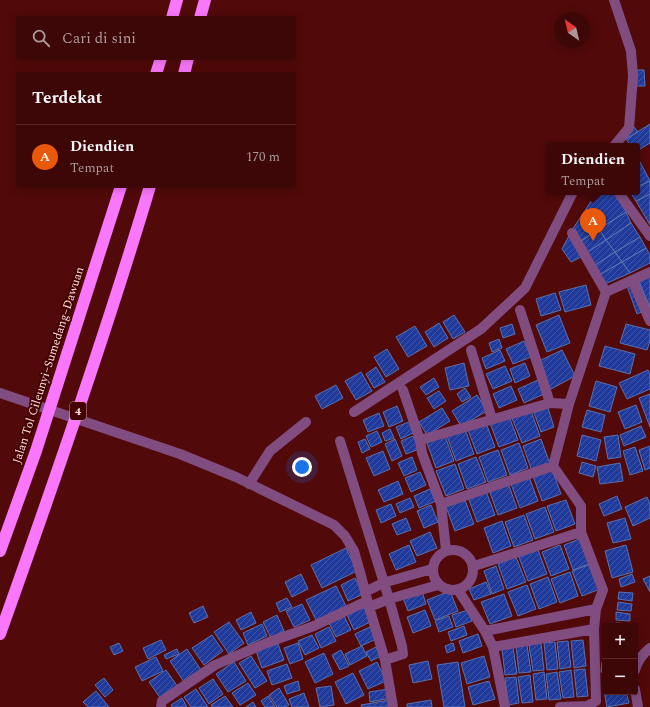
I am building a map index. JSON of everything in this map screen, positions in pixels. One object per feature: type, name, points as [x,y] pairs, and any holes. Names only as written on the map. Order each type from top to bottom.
[{"type":"highway","points":[[173,16],[177,0]]},
{"type":"highway","points":[[200,16],[204,0]]},
{"type":"highway","points":[[157,72],[160,60]]},
{"type":"highway","points":[[184,72],[188,60]]},
{"type":"highway","name":"Jalan Tol Cileunyi–Sumedang–Dawuan","points":[[0,551],[36,451],[120,188]]},
{"type":"highway","name":"4","points":[[0,634],[63,456],[149,188]]},
{"type":"street","points":[[614,0],[631,51],[633,76],[629,128],[616,143]]},
{"type":"street","points":[[354,412],[481,329],[525,288],[572,195]]},
{"type":"street","points":[[620,195],[650,236]]},
{"type":"street","points":[[572,233],[606,292]]},
{"type":"street","points":[[560,707],[587,706],[596,701],[594,629],[596,609],[603,590],[581,532],[581,506],[554,466],[568,404],[606,292],[650,272]]},
{"type":"street","points":[[632,280],[650,320]]},
{"type":"street","points":[[520,310],[550,404]]},
{"type":"street","points":[[471,350],[492,419]]},
{"type":"street","points":[[403,390],[420,440],[422,453],[441,504],[446,550]]},
{"type":"street","points":[[0,394],[180,454],[249,484],[334,525],[345,536],[354,552],[385,660],[393,707]]},
{"type":"street","points":[[420,440],[550,404],[568,404]]},
{"type":"street","points":[[249,484],[270,451],[306,422]]},
{"type":"street","points":[[340,441],[389,599],[403,654],[385,660]]},
{"type":"street","points":[[441,504],[554,466]]},
{"type":"street","points":[[474,566],[581,532]]},
{"type":"street","points":[[446,550],[458,550],[468,556],[474,566],[471,581],[458,590],[448,590],[438,585],[433,578],[432,569],[436,558],[446,550]]},
{"type":"street","points":[[161,707],[162,701],[215,665],[268,642],[314,626],[367,600],[383,583],[432,569]]},
{"type":"street","points":[[367,600],[389,599],[438,585]]},
{"type":"street","points":[[458,590],[485,631],[493,647],[505,707]]},
{"type":"street","points":[[485,631],[596,609]]},
{"type":"street","points":[[493,647],[594,629]]},
{"type":"street","points":[[638,661],[650,648]]},
{"type":"street","points":[[636,695],[638,707]]},
{"type":"building","points":[[634,70],[644,70],[645,86],[634,86]]},
{"type":"building","points":[[630,122],[638,132],[626,139]]},
{"type":"building","points":[[650,124],[650,143],[640,149],[640,143],[629,143],[626,139]]},
{"type":"building","points":[[640,162],[650,181],[640,186]]},
{"type":"building","points":[[650,181],[650,194],[636,201],[632,195],[640,195],[640,186]]},
{"type":"building","points":[[650,194],[650,225],[636,201]]},
{"type":"building","points":[[595,195],[616,195],[626,212],[599,229],[586,209]]},
{"type":"building","points":[[586,209],[599,229],[580,242],[572,230]]},
{"type":"building","points":[[626,212],[631,223],[606,240],[599,229]]},
{"type":"building","points":[[631,223],[640,237],[615,252],[606,240]]},
{"type":"building","points":[[599,229],[606,240],[586,253],[580,242]]},
{"type":"building","points":[[571,232],[585,255],[571,262],[562,249]]},
{"type":"building","points":[[640,237],[646,248],[622,262],[615,252]]},
{"type":"building","points":[[606,240],[615,252],[594,266],[586,253]]},
{"type":"building","points":[[646,248],[650,255],[650,263],[630,273],[622,262]]},
{"type":"building","points":[[615,252],[622,262],[599,275],[594,266]]},
{"type":"building","points":[[622,262],[630,273],[605,284],[599,275]]},
{"type":"building","points":[[650,277],[650,307],[639,282]]},
{"type":"building","points":[[639,282],[650,308],[637,314],[627,286]]},
{"type":"building","points":[[586,285],[591,305],[565,312],[559,292]]},
{"type":"building","points":[[555,293],[561,310],[541,316],[536,299]]},
{"type":"building","points":[[454,315],[465,332],[453,339],[443,322]]},
{"type":"building","points":[[559,315],[570,343],[547,352],[536,325]]},
{"type":"building","points":[[439,323],[448,338],[434,347],[425,332]]},
{"type":"building","points":[[512,324],[515,334],[503,338],[500,328]]},
{"type":"building","points":[[626,324],[650,330],[650,341],[647,350],[620,343]]},
{"type":"building","points":[[415,326],[427,346],[408,357],[396,337]]},
{"type":"building","points":[[499,339],[502,348],[492,352],[489,343]]},
{"type":"building","points":[[524,341],[531,357],[513,364],[506,349]]},
{"type":"building","points":[[605,346],[635,354],[630,374],[599,366]]},
{"type":"building","points":[[387,349],[399,369],[386,377],[374,357]]},
{"type":"building","points":[[500,350],[505,361],[486,369],[482,358]]},
{"type":"building","points":[[562,350],[575,376],[551,389],[537,362]]},
{"type":"building","points":[[464,363],[469,386],[450,390],[445,368]]},
{"type":"building","points":[[525,363],[530,376],[515,383],[510,369]]},
{"type":"building","points":[[505,366],[512,381],[493,389],[486,374]]},
{"type":"building","points":[[376,367],[385,382],[374,388],[366,374]]},
{"type":"building","points":[[648,370],[650,375],[650,389],[627,399],[619,383]]},
{"type":"building","points":[[361,372],[372,391],[356,400],[345,381]]},
{"type":"building","points":[[434,378],[439,387],[426,395],[420,387]]},
{"type":"building","points":[[538,380],[544,394],[524,403],[518,389]]},
{"type":"building","points":[[596,381],[617,387],[610,412],[589,406]]},
{"type":"building","points":[[336,385],[343,398],[322,409],[315,396]]},
{"type":"building","points":[[511,386],[517,400],[499,408],[493,394]]},
{"type":"building","points":[[465,388],[471,397],[462,402],[457,394]]},
{"type":"building","points":[[439,391],[446,401],[434,409],[427,398]]},
{"type":"building","points":[[650,394],[650,427],[639,398]]},
{"type":"building","points":[[477,395],[487,411],[461,426],[452,411]]},
{"type":"building","points":[[636,405],[642,422],[625,429],[618,412]]},
{"type":"building","points":[[397,406],[403,421],[389,427],[383,412]]},
{"type":"building","points":[[442,408],[450,421],[427,435],[419,422]]},
{"type":"building","points":[[548,408],[554,427],[541,432],[534,413]]},
{"type":"building","points":[[587,410],[605,415],[601,432],[582,427]]},
{"type":"building","points":[[531,411],[540,436],[522,443],[512,418]]},
{"type":"building","points":[[379,413],[384,426],[368,432],[363,420]]},
{"type":"building","points":[[509,416],[518,440],[499,447],[490,423]]},
{"type":"building","points":[[409,422],[413,433],[401,439],[396,427]]},
{"type":"building","points":[[486,423],[495,447],[477,454],[468,430]]},
{"type":"building","points":[[641,426],[646,437],[624,446],[620,435]]},
{"type":"building","points":[[390,429],[394,438],[385,441],[382,433]]},
{"type":"building","points":[[465,429],[474,454],[456,461],[447,436]]},
{"type":"building","points":[[377,431],[382,442],[371,447],[366,436]]},
{"type":"building","points":[[582,435],[601,440],[596,461],[577,456]]},
{"type":"building","points":[[618,435],[621,457],[608,459],[604,437]]},
{"type":"building","points":[[413,436],[419,449],[406,454],[401,441]]},
{"type":"building","points":[[445,436],[454,461],[436,468],[427,443]]},
{"type":"building","points":[[365,439],[370,449],[362,453],[358,442]]},
{"type":"building","points":[[395,439],[402,456],[392,461],[385,444]]},
{"type":"building","points":[[541,439],[550,464],[532,471],[523,446]]},
{"type":"building","points":[[519,443],[528,468],[510,475],[501,450]]},
{"type":"building","points":[[650,446],[650,468],[645,470],[639,450]]},
{"type":"building","points":[[635,447],[643,471],[630,475],[623,451]]},
{"type":"building","points":[[498,450],[507,475],[488,482],[479,457]]},
{"type":"building","points":[[383,451],[390,469],[374,476],[366,458]]},
{"type":"building","points":[[412,457],[417,470],[404,476],[398,463]]},
{"type":"building","points":[[476,457],[486,482],[467,489],[458,464]]},
{"type":"building","points":[[582,462],[596,466],[593,477],[579,473]]},
{"type":"building","points":[[620,463],[623,481],[600,484],[597,467]]},
{"type":"building","points":[[455,464],[464,489],[446,496],[436,471]]},
{"type":"building","points":[[552,469],[561,494],[542,501],[533,476]]},
{"type":"building","points":[[420,472],[426,485],[411,492],[405,478]]},
{"type":"building","points":[[529,477],[538,501],[520,508],[511,484]]},
{"type":"building","points":[[398,481],[403,494],[384,502],[378,490]]},
{"type":"building","points":[[508,483],[517,508],[498,515],[489,490]]},
{"type":"building","points":[[430,489],[436,501],[419,508],[414,496]]},
{"type":"building","points":[[486,491],[495,515],[477,522],[468,497]]},
{"type":"building","points":[[617,496],[622,509],[604,516],[599,504]]},
{"type":"building","points":[[647,497],[650,504],[650,518],[633,526],[625,507]]},
{"type":"building","points":[[410,498],[414,507],[400,513],[396,504]]},
{"type":"building","points":[[465,500],[474,524],[455,531],[446,507]]},
{"type":"building","points":[[566,500],[575,524],[556,531],[547,506]]},
{"type":"building","points":[[391,504],[396,516],[381,523],[376,510]]},
{"type":"building","points":[[431,505],[438,522],[424,528],[417,511]]},
{"type":"building","points":[[545,507],[554,532],[535,539],[526,514]]},
{"type":"building","points":[[524,515],[533,540],[514,547],[505,522]]},
{"type":"building","points":[[406,518],[411,530],[397,535],[392,524]]},
{"type":"building","points":[[625,518],[631,539],[613,543],[607,523]]},
{"type":"building","points":[[502,521],[511,546],[493,553],[484,528]]},
{"type":"building","points":[[430,532],[437,548],[417,556],[410,541]]},
{"type":"building","points":[[582,538],[591,563],[573,570],[564,545]]},
{"type":"building","points":[[409,545],[416,562],[396,570],[389,554]]},
{"type":"building","points":[[560,545],[569,569],[551,576],[542,552]]},
{"type":"building","points":[[626,545],[633,572],[612,578],[605,551]]},
{"type":"building","points":[[346,548],[357,571],[322,588],[311,565]]},
{"type":"building","points":[[538,550],[547,574],[528,581],[519,557]]},
{"type":"building","points":[[516,557],[526,582],[507,589],[498,564]]},
{"type":"building","points":[[591,564],[600,589],[582,596],[572,571]]},
{"type":"building","points":[[496,566],[504,589],[492,594],[484,571]]},
{"type":"building","points":[[570,572],[578,596],[560,603],[551,579]]},
{"type":"building","points":[[301,574],[308,589],[292,597],[285,582]]},
{"type":"building","points":[[632,574],[635,582],[621,587],[619,579]]},
{"type":"building","points":[[650,576],[650,592],[643,579]]},
{"type":"building","points":[[548,577],[557,602],[539,609],[530,584]]},
{"type":"building","points":[[355,578],[363,594],[348,601],[341,585]]},
{"type":"building","points":[[486,582],[491,594],[474,600],[469,589]]},
{"type":"building","points":[[527,585],[536,609],[518,616],[508,592]]},
{"type":"building","points":[[336,586],[346,606],[316,620],[306,600]]},
{"type":"building","points":[[422,591],[426,604],[408,611],[403,598]]},
{"type":"building","points":[[450,591],[458,611],[435,620],[427,600]]},
{"type":"building","points":[[619,592],[633,593],[632,601],[618,599]]},
{"type":"building","points":[[504,594],[512,616],[490,624],[481,602]]},
{"type":"building","points":[[287,598],[292,607],[280,612],[276,603]]},
{"type":"building","points":[[618,602],[632,604],[631,611],[617,610]]},
{"type":"building","points":[[302,604],[310,620],[294,627],[286,611]]},
{"type":"building","points":[[203,606],[208,617],[194,623],[189,613]]},
{"type":"building","points":[[364,607],[370,622],[354,630],[347,615]]},
{"type":"building","points":[[425,610],[431,626],[413,633],[407,617]]},
{"type":"building","points":[[468,610],[472,621],[456,627],[452,615]]},
{"type":"building","points":[[251,612],[256,623],[241,630],[236,620]]},
{"type":"building","points":[[616,612],[630,614],[630,621],[616,620]]},
{"type":"building","points":[[277,615],[284,631],[271,638],[263,622]]},
{"type":"building","points":[[344,616],[351,630],[336,637],[329,623]]},
{"type":"building","points":[[449,616],[453,627],[439,632],[435,621]]},
{"type":"building","points":[[229,622],[244,643],[229,654],[214,632]]},
{"type":"building","points":[[262,624],[267,636],[248,645],[243,633]]},
{"type":"building","points":[[464,626],[467,635],[451,641],[448,632]]},
{"type":"building","points":[[329,627],[336,641],[321,648],[315,634]]},
{"type":"building","points":[[370,627],[376,639],[361,646],[355,634]]},
{"type":"building","points":[[478,634],[482,646],[463,653],[459,641]]},
{"type":"building","points":[[212,635],[223,651],[204,665],[192,648]]},
{"type":"building","points":[[312,635],[319,648],[305,655],[298,641]]},
{"type":"building","points":[[161,640],[166,650],[148,659],[143,648]]},
{"type":"building","points":[[583,640],[586,666],[574,668],[571,641]]},
{"type":"building","points":[[568,641],[571,667],[560,669],[557,642]]},
{"type":"building","points":[[555,642],[558,669],[547,670],[544,643]]},
{"type":"building","points":[[119,643],[123,651],[114,655],[110,647]]},
{"type":"building","points":[[298,643],[303,659],[290,664],[284,648]]},
{"type":"building","points":[[453,643],[455,650],[447,653],[445,646]]},
{"type":"building","points":[[541,643],[544,670],[533,671],[529,645]]},
{"type":"building","points":[[278,644],[284,660],[262,668],[256,651]]},
{"type":"building","points":[[527,645],[531,672],[519,673],[516,646]]},
{"type":"building","points":[[362,646],[367,656],[350,665],[345,654]]},
{"type":"building","points":[[376,647],[381,656],[371,661],[366,652]]},
{"type":"building","points":[[513,647],[517,674],[505,675],[502,649]]},
{"type":"building","points":[[177,649],[179,654],[166,659],[164,655]]},
{"type":"building","points":[[187,649],[201,670],[184,682],[170,661]]},
{"type":"building","points":[[341,650],[349,666],[340,670],[332,655]]},
{"type":"building","points":[[324,653],[333,674],[315,683],[305,662]]},
{"type":"building","points":[[251,656],[267,681],[255,688],[239,663]]},
{"type":"building","points":[[484,656],[490,677],[467,684],[461,663]]},
{"type":"building","points":[[156,657],[163,671],[142,681],[135,667]]},
{"type":"building","points":[[428,661],[432,679],[413,683],[409,665]]},
{"type":"building","points":[[234,662],[246,681],[228,692],[216,674]]},
{"type":"building","points":[[377,662],[386,681],[368,689],[359,671]]},
{"type":"building","points":[[458,662],[465,707],[444,707],[437,665]]},
{"type":"building","points":[[287,664],[292,678],[272,685],[267,671]]},
{"type":"building","points":[[585,669],[588,696],[577,697],[574,670]]},
{"type":"building","points":[[166,670],[178,687],[161,699],[149,682]]},
{"type":"building","points":[[571,670],[574,697],[563,698],[559,672]]},
{"type":"building","points":[[544,672],[547,699],[536,700],[533,674]]},
{"type":"building","points":[[557,672],[561,699],[549,700],[546,674]]},
{"type":"building","points":[[353,673],[364,695],[346,704],[335,682]]},
{"type":"building","points":[[530,675],[533,702],[522,703],[518,677]]},
{"type":"building","points":[[516,677],[519,703],[508,705],[505,678]]},
{"type":"building","points":[[104,678],[113,690],[105,697],[95,685]]},
{"type":"building","points":[[213,679],[223,694],[209,704],[199,688]]},
{"type":"building","points":[[298,681],[300,690],[287,694],[284,686]]},
{"type":"building","points":[[489,681],[495,699],[473,705],[468,687]]},
{"type":"building","points":[[248,683],[256,695],[240,705],[232,693]]},
{"type":"building","points":[[331,686],[334,705],[320,707],[316,688]]},
{"type":"building","points":[[279,688],[289,705],[285,707],[277,707],[269,695]]},
{"type":"building","points":[[196,689],[208,707],[191,707],[184,697]]},
{"type":"building","points":[[389,689],[391,698],[370,702],[369,692]]},
{"type":"building","points":[[96,691],[109,707],[88,707],[83,702]]},
{"type":"building","points":[[304,693],[309,707],[292,707],[289,699]]},
{"type":"building","points":[[605,695],[627,695],[629,703],[607,707]]},
{"type":"building","points":[[225,696],[233,707],[212,707],[211,705]]},
{"type":"building","points":[[268,696],[275,707],[265,707],[261,701]]},
{"type":"building","points":[[182,698],[187,707],[172,707],[171,705]]},
{"type":"building","points":[[390,700],[391,707],[362,707],[361,705]]},
{"type":"building","points":[[431,700],[432,707],[407,707],[407,704]]},
{"type":"building","points":[[253,702],[256,707],[246,707]]},
{"type":"place","name":"Diendien","points":[[593,241]]}]
